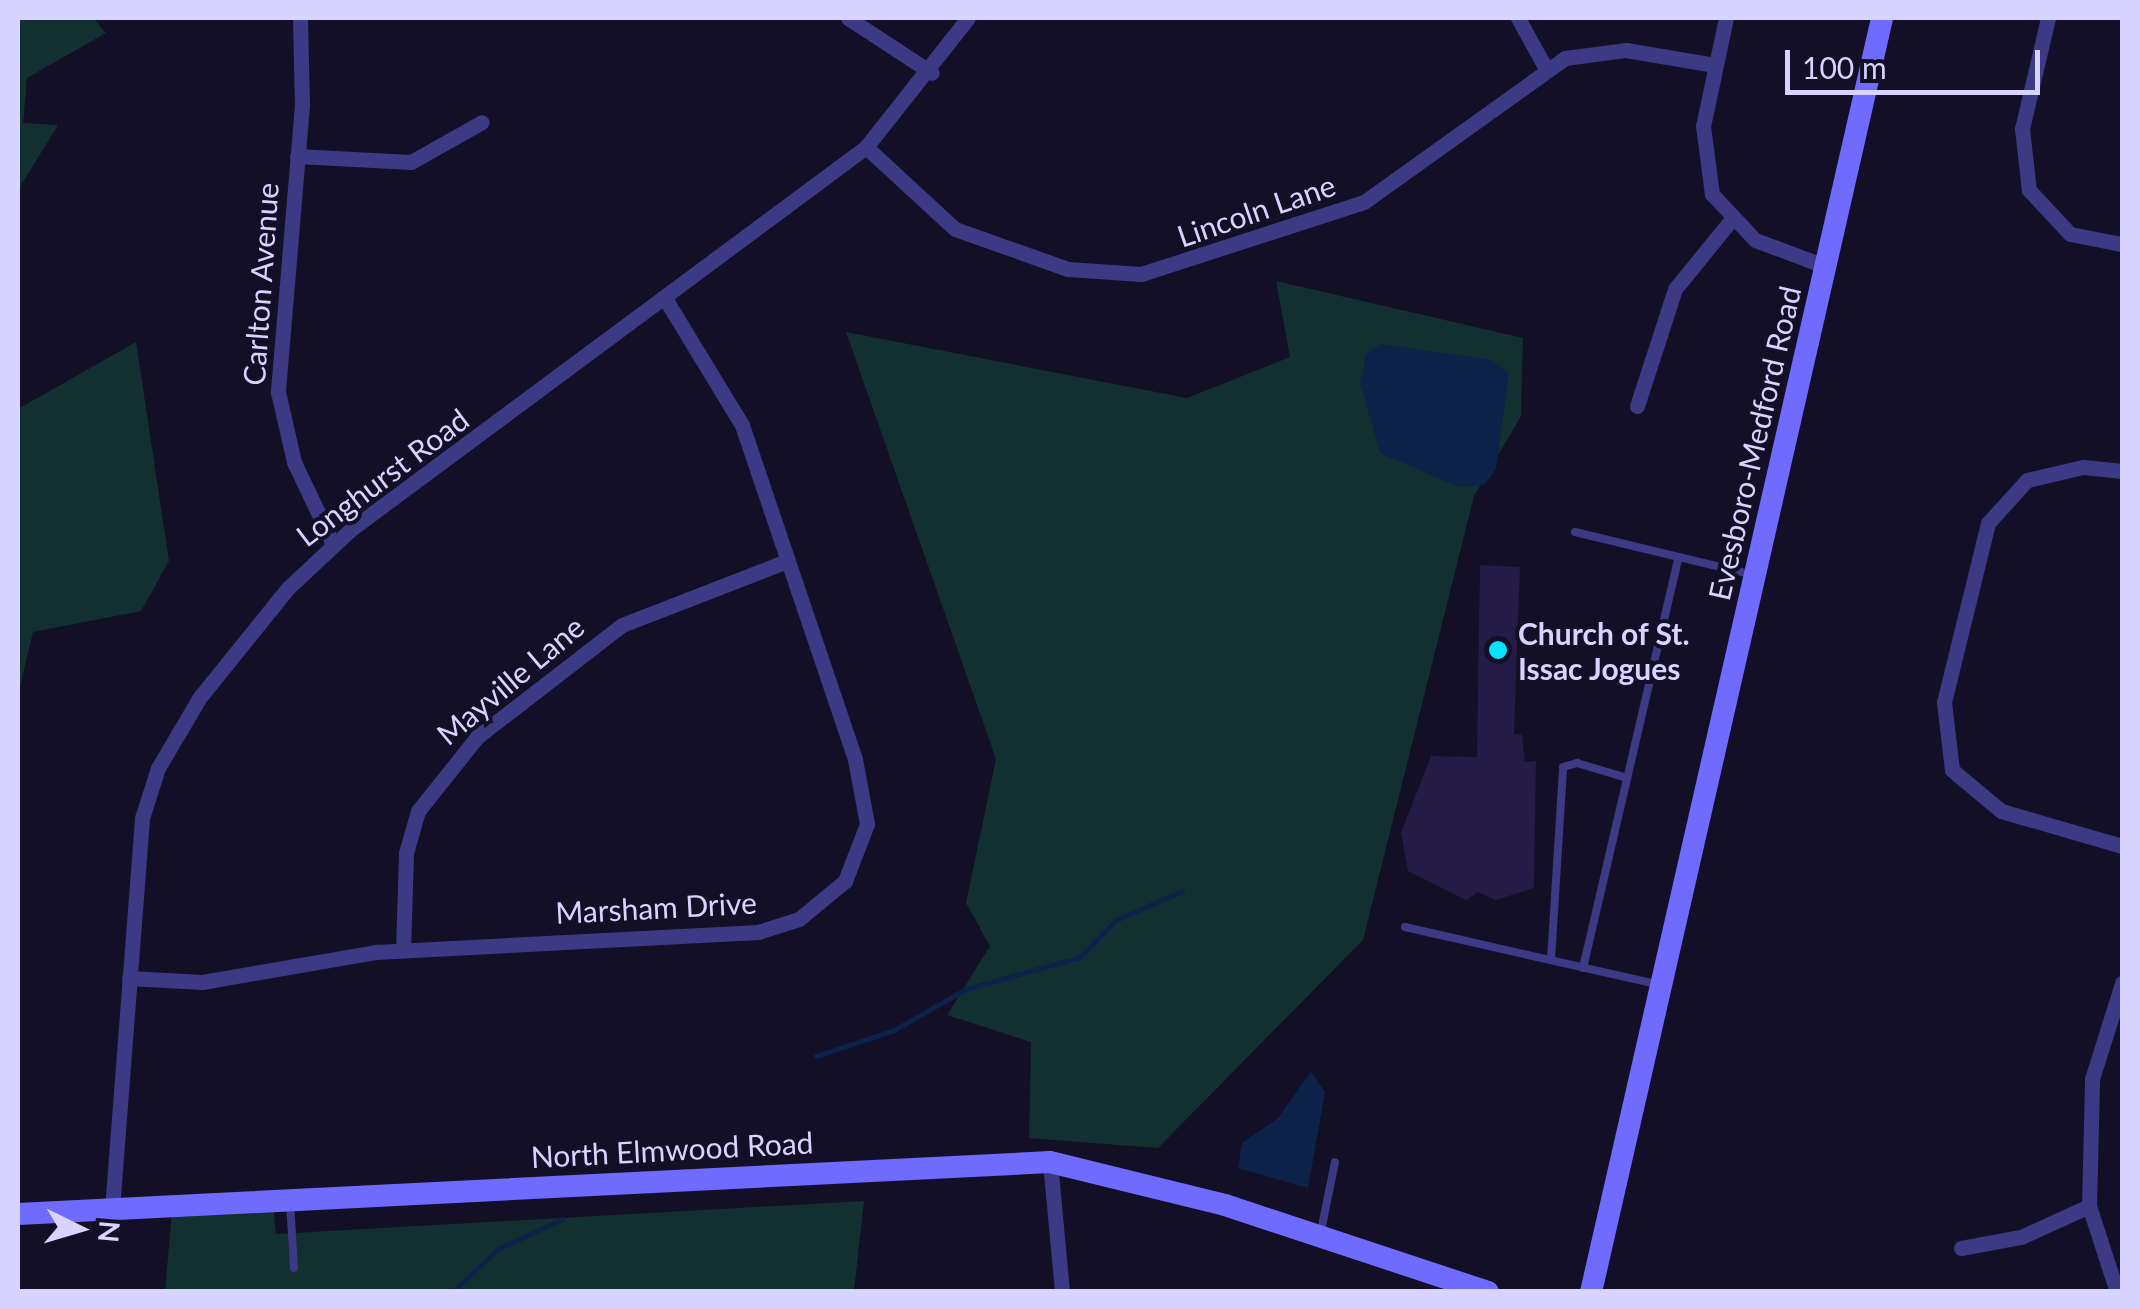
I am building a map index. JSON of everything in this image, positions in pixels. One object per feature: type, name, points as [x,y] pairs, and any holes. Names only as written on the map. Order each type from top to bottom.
[{"type":"main road","name":"Evesboro-Medford Road","points":[[1591,1292],[1882,18]]},
{"type":"main road","name":"North Elmwood Road","points":[[18,1214],[1050,1162],[1320,1235],[1488,1292]]},
{"type":"street","name":"Carlton Avenue","points":[[300,18],[297,156],[278,392],[294,462],[333,544]]},
{"type":"street","points":[[848,18],[932,73]]},
{"type":"street","name":"Longhurst Road","points":[[112,1209],[138,843],[158,768],[212,682],[333,544],[666,300],[866,147],[932,73],[968,18]]},
{"type":"street","points":[[1518,18],[1545,68]]},
{"type":"street","points":[[1726,18],[1715,65],[1704,172],[1731,220],[1771,249],[1825,266]]},
{"type":"street","points":[[2048,18],[2022,129],[2030,190],[2070,234],[2122,244]]},
{"type":"street","name":"Lincoln Lane","points":[[866,147],[955,230],[1068,268],[1141,274],[1364,202],[1545,68],[1606,50],[1715,65]]},
{"type":"street","points":[[297,156],[411,162],[482,122]]},
{"type":"street","points":[[1637,406],[1674,290],[1731,220]]},
{"type":"street","name":"Marsham Drive","points":[[129,978],[222,980],[402,950],[758,932],[799,919],[830,896],[864,845],[866,803],[742,424],[666,300]]},
{"type":"street","points":[[2122,471],[2083,467],[2026,480],[1988,523],[1944,702],[1952,770],[2001,811],[2122,846]]},
{"type":"street","name":"Mayville Lane","points":[[402,950],[406,853],[418,811],[477,737],[622,625],[786,561]]},
{"type":"street","points":[[2117,1292],[2090,1206],[2092,1079],[2122,982]]},
{"type":"street","points":[[1050,1162],[1062,1292]]},
{"type":"street","points":[[1961,1248],[2021,1237],[2090,1206]]},
{"type":"lane","points":[[1576,532],[1754,575]]},
{"type":"lane","points":[[1583,968],[1679,557]]},
{"type":"lane","points":[[1552,960],[1563,767],[1577,763],[1627,778]]},
{"type":"lane","points":[[1404,927],[1660,985]]},
{"type":"lane","points":[[1320,1235],[1335,1162]]},
{"type":"lane","points":[[289,1198],[294,1268]]},
{"type":"green space","points":[[18,18],[93,18],[106,33],[27,78],[23,123],[58,125],[18,190]]},
{"type":"green space","points":[[1276,281],[1523,338],[1521,416],[1474,496],[1363,940],[1158,1148],[1029,1138],[1031,1042],[947,1015],[990,946],[966,903],[996,759],[846,332],[1187,398],[1290,357]]},
{"type":"green space","points":[[136,342],[169,561],[141,611],[33,632],[18,695],[18,409]]},
{"type":"green space","points":[[864,1201],[854,1291],[165,1292],[172,1210],[273,1205],[276,1234]]},
{"type":"water","points":[[1381,344],[1491,360],[1509,374],[1496,469],[1484,485],[1459,487],[1380,453],[1360,383],[1366,354]]},
{"type":"water","points":[[1311,1071],[1325,1092],[1308,1188],[1238,1168],[1242,1143],[1278,1118]]},
{"type":"building","name":"Church of St. Issac Jogues","points":[[1480,565],[1520,567],[1514,734],[1522,735],[1525,762],[1536,761],[1534,888],[1496,900],[1478,892],[1466,900],[1408,871],[1401,833],[1431,756],[1477,757]]},
{"type":"waterway","points":[[816,1056],[894,1030],[966,989],[1080,957],[1116,920],[1182,891]]},
{"type":"waterway","points":[[452,1292],[498,1249],[562,1219]]},
{"type":"place","name":"Church of St. Issac Jogues","points":[[1498,650]]}]
